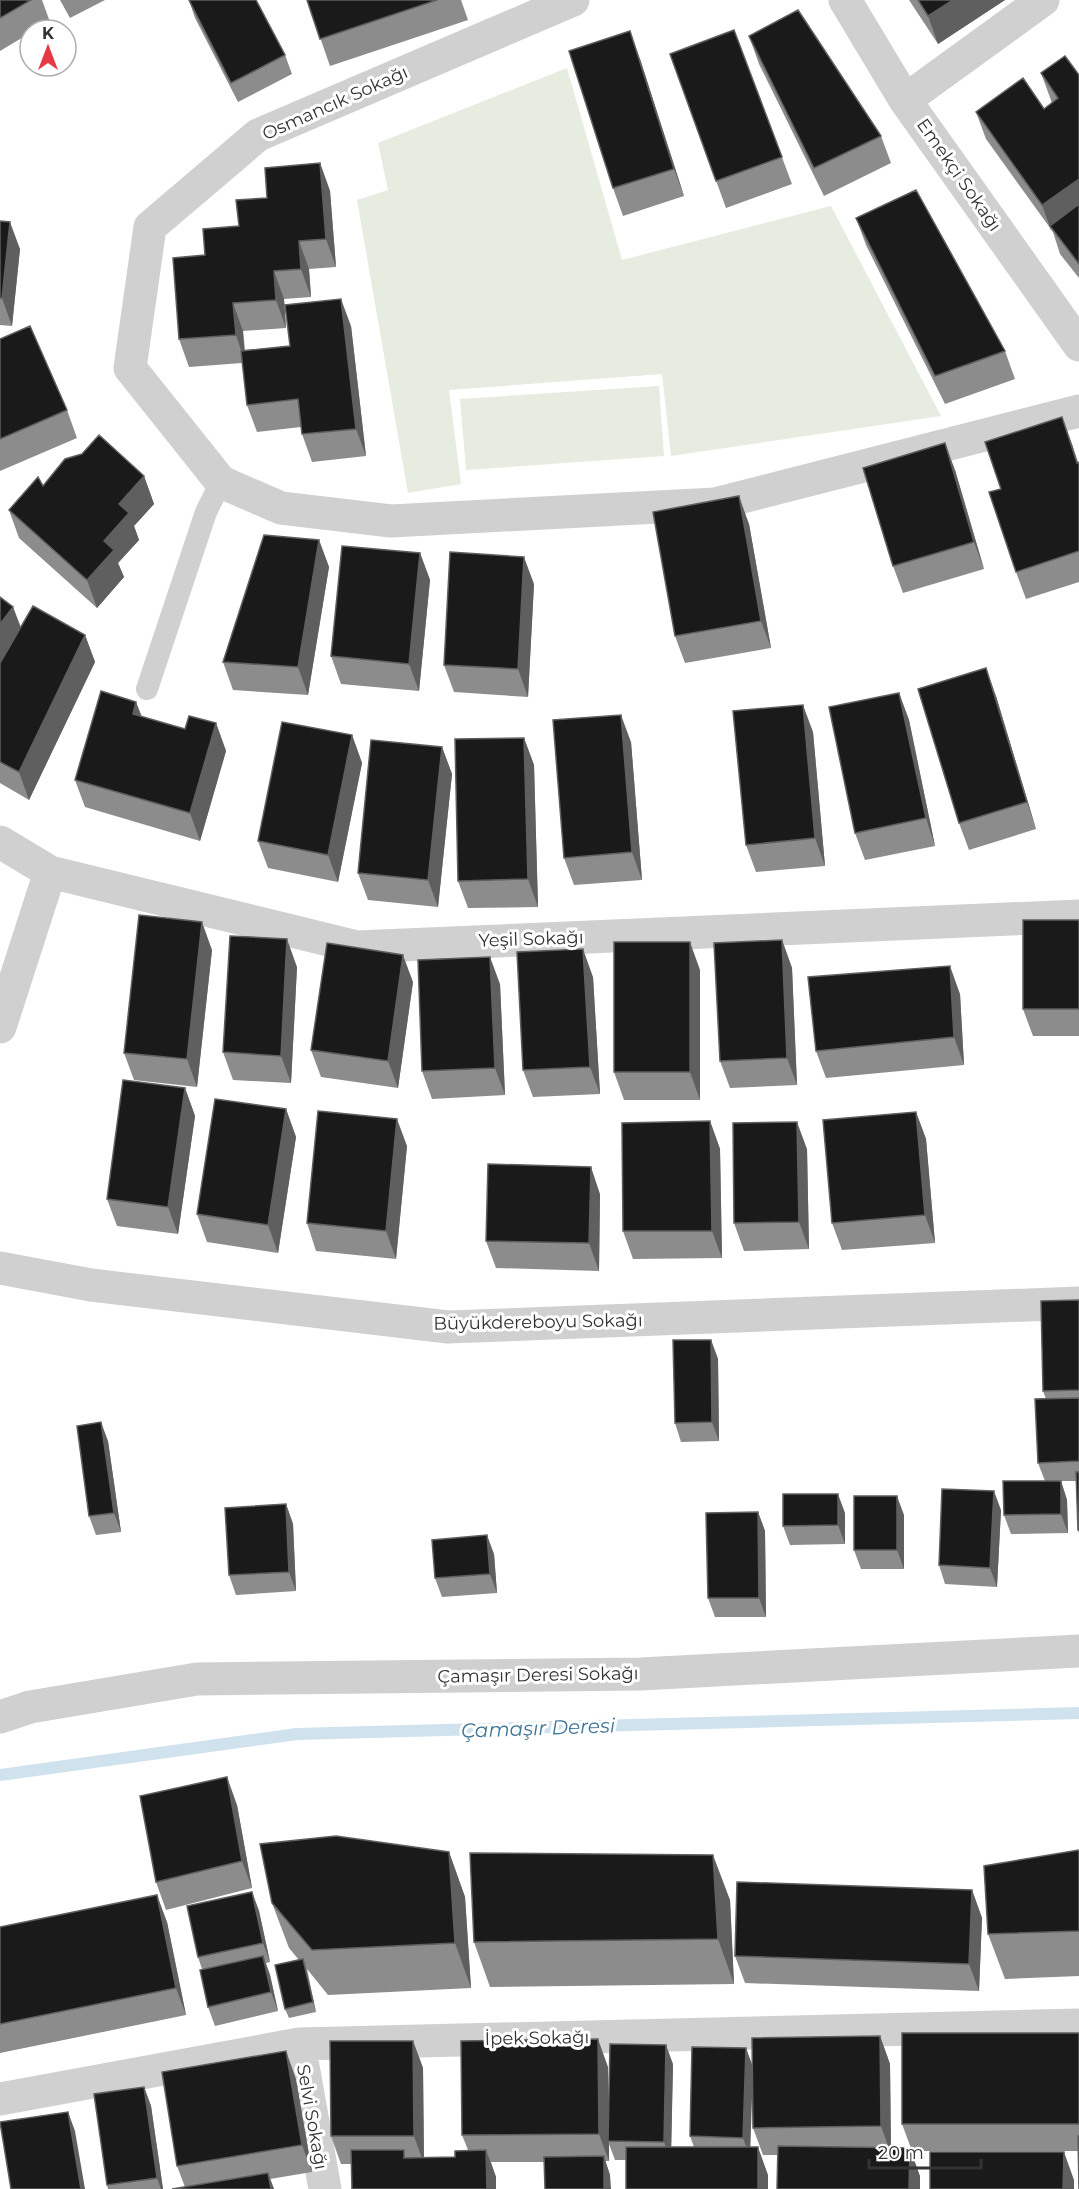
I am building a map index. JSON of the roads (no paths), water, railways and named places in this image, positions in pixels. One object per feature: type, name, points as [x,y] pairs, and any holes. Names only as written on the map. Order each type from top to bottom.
[{"type":"street","name":"Osmancık Sokağı","points":[[221,482],[130,368],[150,226],[258,135],[573,0]]},
{"type":"street","name":"Emekçi Sokağı","points":[[845,0],[905,99],[1079,345]]},
{"type":"street","points":[[905,99],[1043,0]]},
{"type":"street","points":[[221,482],[281,508],[391,521],[715,504],[1079,411]]},
{"type":"street","name":"Yeşil Sokağı","points":[[0,842],[50,872],[357,947],[1079,916]]},
{"type":"street","points":[[0,1027],[50,872]]},
{"type":"street","name":"Büyükdereboyu Sokağı","points":[[0,1268],[91,1285],[448,1327],[1079,1303]]},
{"type":"street","name":"Çamaşır Deresi Sokağı","points":[[0,1717],[30,1707],[197,1679],[641,1674],[1079,1651]]},
{"type":"street","name":"İpek Sokağı","points":[[0,2099],[299,2044],[1079,2025]]},
{"type":"street","name":"Selvi Sokağı","points":[[299,2044],[325,2189]]},
{"type":"lane","points":[[147,689],[206,512],[221,482]]},
{"type":"waterway","name":"Çamaşır Deresi","points":[[0,1775],[297,1734],[1079,1713]]}]
